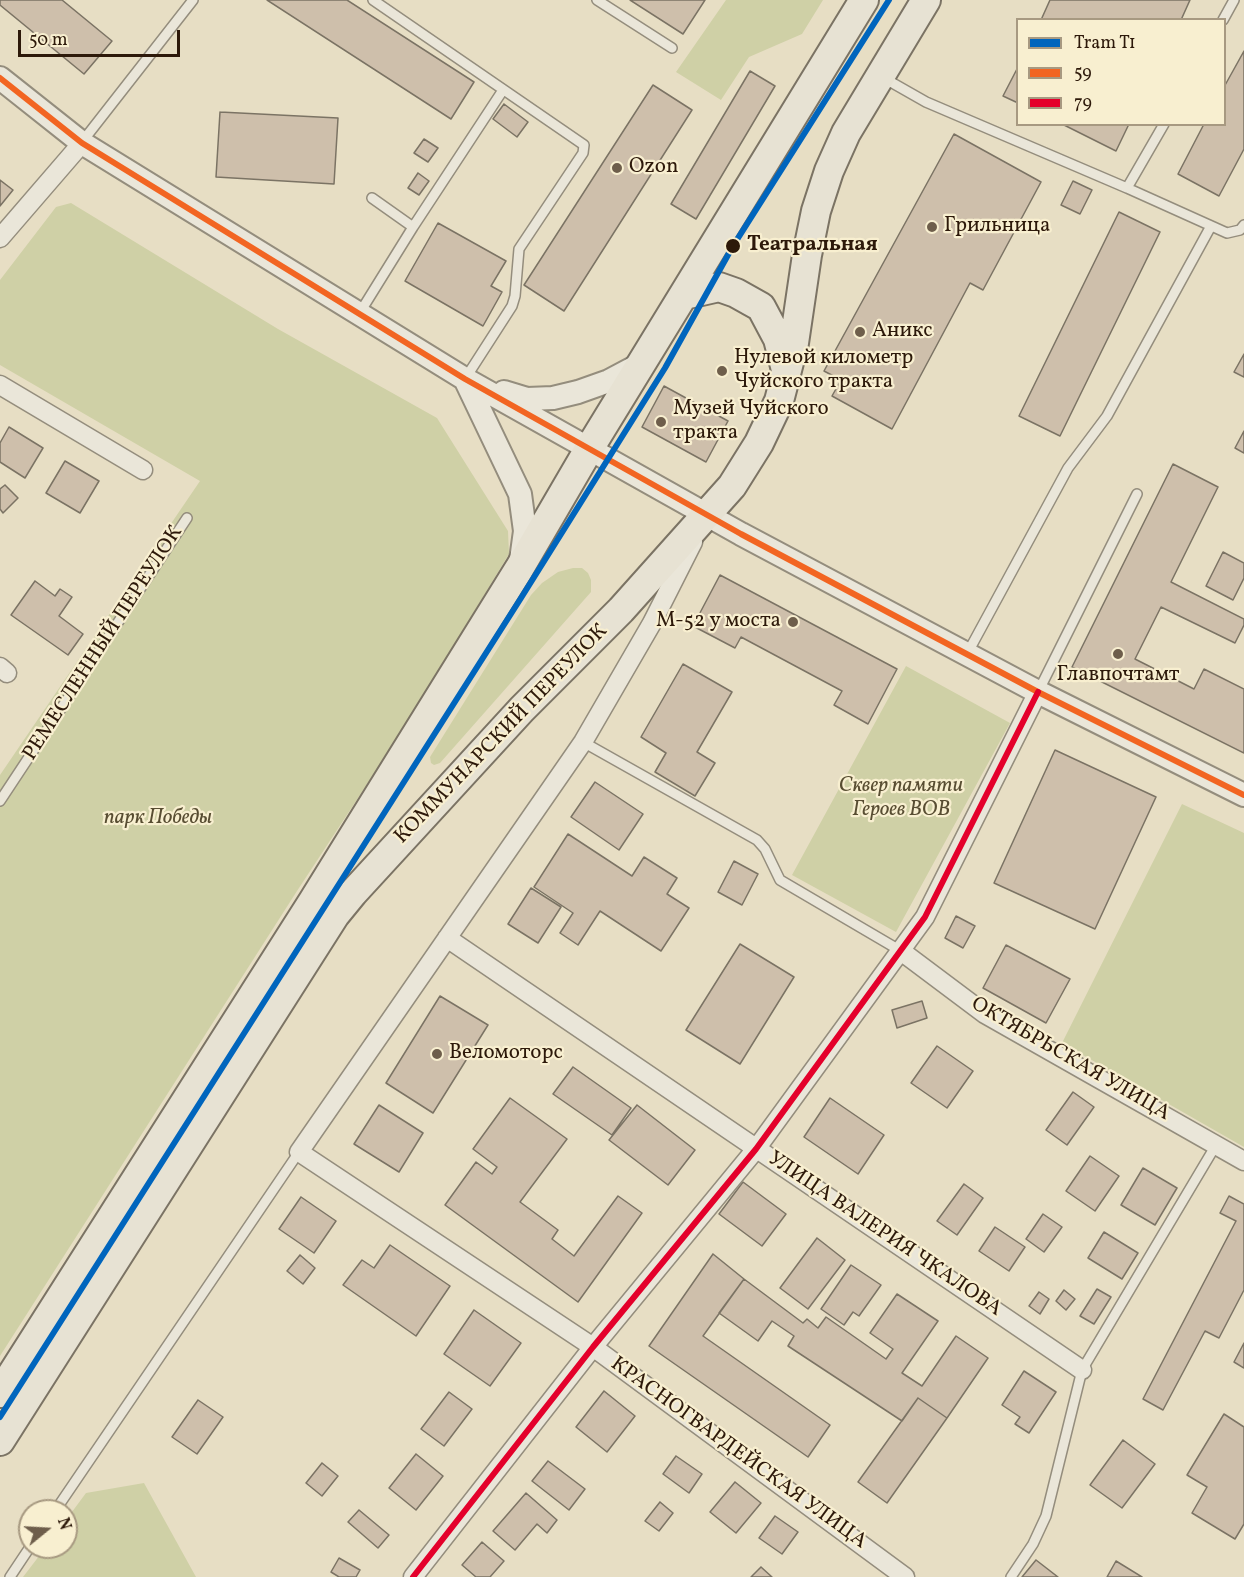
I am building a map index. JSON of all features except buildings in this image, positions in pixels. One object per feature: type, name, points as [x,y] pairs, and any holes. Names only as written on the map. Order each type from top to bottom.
[{"type":"main road","name":"КОММУНАРСКИЙ ПЕРЕУЛОК","points":[[0,1392],[181,1132],[254,1018],[589,449],[864,0]]},
{"type":"main road","name":"КОММУНАРСКИЙ ПЕРЕУЛОК","points":[[254,1018],[352,892],[522,709],[621,610],[732,486],[759,443],[779,401],[794,343],[807,255],[829,171],[846,133],[926,0]]},
{"type":"main road","points":[[684,295],[719,287],[736,293],[761,307],[778,339],[786,372]]},
{"type":"main road","name":"КОММУНАРСКИЙ ПЕРЕУЛОК","points":[[0,1441],[181,1132]]},
{"type":"street","points":[[0,78],[82,143],[465,379],[707,515],[1038,692],[1244,795]]},
{"type":"street","points":[[0,238],[82,143]]},
{"type":"street","points":[[465,379],[527,399],[553,398],[609,381],[641,364]]},
{"type":"street","points":[[465,379],[520,494],[525,531],[519,569]]},
{"type":"street","points":[[0,385],[143,470]]},
{"type":"street","points":[[299,1152],[583,742],[652,623],[707,515]]},
{"type":"street","points":[[413,1577],[592,1347],[756,1149],[926,917],[1038,692]]},
{"type":"street","name":"УЛИЦА ВАЛЕРИЯ ЧКАЛОВА","points":[[447,938],[1082,1370]]},
{"type":"street","name":"ОКТЯБРЬСКАЯ УЛИЦА","points":[[901,951],[985,1014],[1244,1161]]},
{"type":"street","name":"КРАСНОГВАРДЕЙСКАЯ УЛИЦА","points":[[299,1152],[592,1347],[905,1577]]},
{"type":"lane","points":[[82,143],[194,0]]},
{"type":"lane","points":[[373,0],[581,141],[584,148],[583,153],[524,239],[517,260],[516,287],[512,306],[465,379]]},
{"type":"lane","points":[[597,0],[672,48]]},
{"type":"lane","points":[[1224,18],[1234,0]]},
{"type":"lane","points":[[879,75],[926,102],[1227,233],[1240,230],[1244,225]]},
{"type":"lane","points":[[359,314],[503,90]]},
{"type":"lane","points":[[1127,188],[1163,126]]},
{"type":"lane","points":[[372,198],[413,227]]},
{"type":"lane","points":[[967,654],[1068,468],[1107,416],[1211,226]]},
{"type":"lane","points":[[1038,692],[1137,494]]},
{"type":"lane","name":"РЕМЕСЛЕННЫЙ ПЕРЕУЛОК","points":[[0,801],[188,518]]},
{"type":"lane","points":[[583,742],[757,840],[765,849],[780,880],[901,951]]},
{"type":"lane","points":[[1011,1577],[1033,1544],[1046,1516],[1082,1370],[1216,1145]]},
{"type":"lane","points":[[63,1499],[299,1152]]},
{"type":"lane","points":[[10,1577],[22,1559]]},
{"type":"green space","points":[[726,0],[823,0],[802,34],[749,57],[721,100],[676,72]]},
{"type":"green space","name":"парк Победы","points":[[71,203],[278,329],[437,418],[508,531],[509,554],[402,731],[0,1356],[0,775],[200,481],[0,365],[0,280],[56,207]]},
{"type":"green space","points":[[582,568],[588,573],[591,580],[591,592],[440,763],[434,765],[431,763],[430,757],[531,595],[542,583],[558,572]]},
{"type":"green space","name":"Сквер памяти Героев ВОВ","points":[[906,666],[1010,723],[896,932],[792,875]]},
{"type":"green space","points":[[1182,804],[1244,833],[1244,1147],[1062,1043]]},
{"type":"green space","points":[[144,1483],[196,1577],[23,1577],[37,1559],[78,1559],[78,1504],[86,1493]]},
{"type":"tram line","name":"T1","points":[[0,1417],[521,598],[665,368],[733,246],[889,0]]},
{"type":"transit line","name":"59","points":[[0,78],[82,143],[465,379],[741,534],[1038,692],[1244,795]]},
{"type":"transit line","name":"79","points":[[413,1577],[593,1347],[756,1149],[925,917],[1038,692]]},
{"type":"place","name":"Ozon","points":[[617,168]]},
{"type":"place","name":"Грильница","points":[[932,227]]},
{"type":"place","name":"Театральная","points":[[733,246]]},
{"type":"place","name":"Аникс","points":[[860,332]]},
{"type":"place","name":"Нулевой километр Чуйского тракта","points":[[722,371]]},
{"type":"place","name":"Музей Чуйского тракта","points":[[661,422]]},
{"type":"place","name":"М-52 у моста","points":[[793,622]]},
{"type":"place","name":"Главпочтамт","points":[[1118,654]]},
{"type":"place","name":"Веломоторс","points":[[437,1054]]}]
